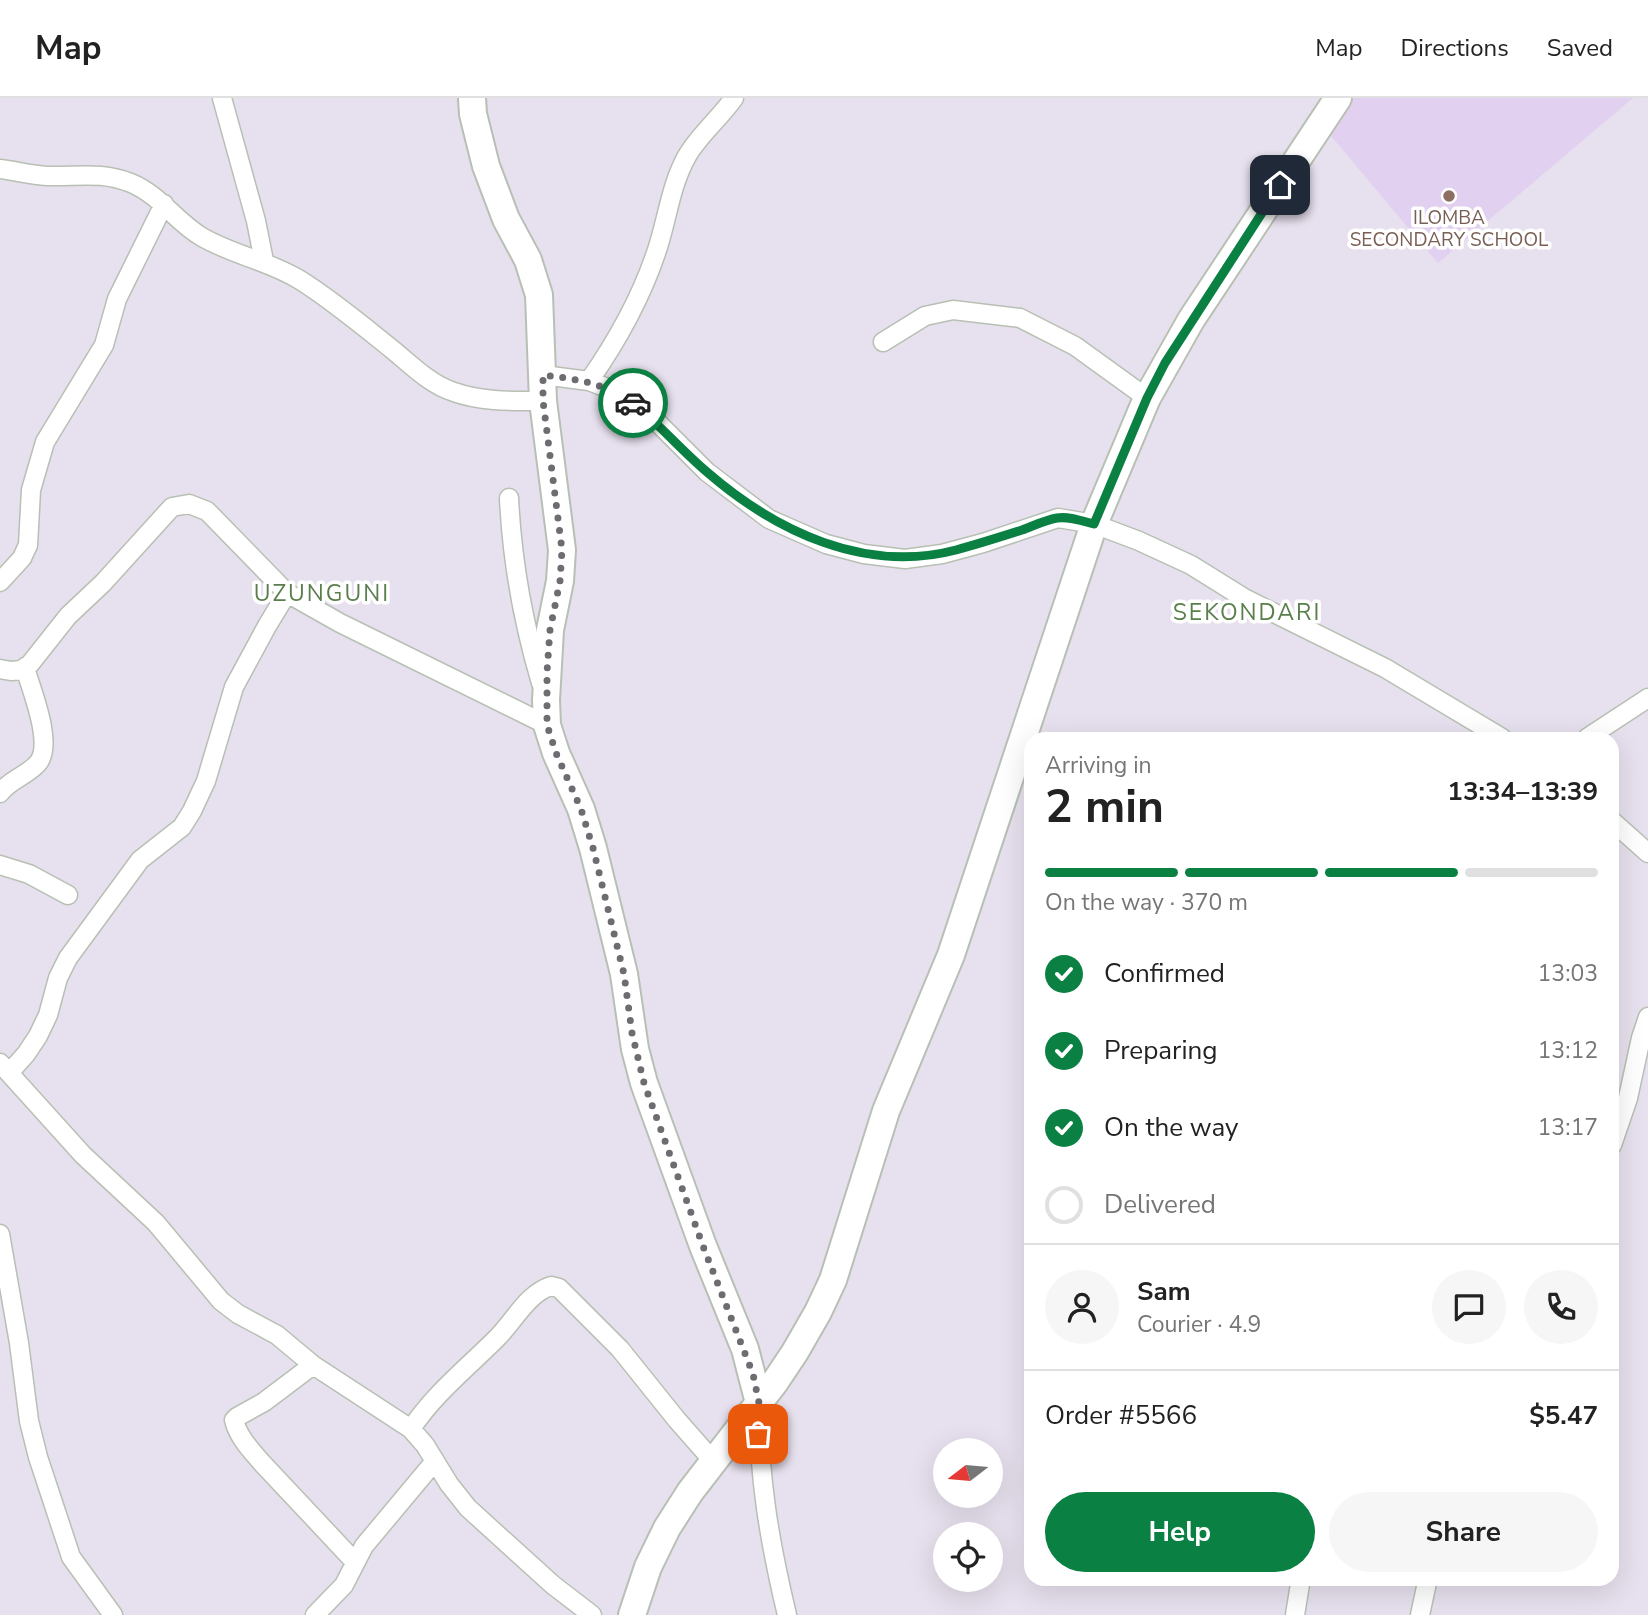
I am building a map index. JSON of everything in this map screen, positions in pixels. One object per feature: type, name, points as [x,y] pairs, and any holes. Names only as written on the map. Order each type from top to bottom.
[{"type":"street","points":[[222,98],[256,221],[264,261]]},
{"type":"street","points":[[472,98],[473,114],[486,166],[506,219],[534,277],[539,295],[543,388],[562,550],[560,581],[550,630],[547,713]]},
{"type":"street","points":[[589,381],[616,342],[643,290],[657,251],[675,184],[688,156],[734,98]]},
{"type":"street","points":[[1025,732],[1094,524],[1147,398],[1191,320],[1338,98]]},
{"type":"street","points":[[0,169],[48,176],[104,175],[134,184],[164,204],[189,229],[205,239],[264,261],[299,279],[426,377],[451,392],[494,400],[543,388],[589,381],[610,388],[630,400],[659,424],[707,472],[769,519],[825,544],[864,554],[905,559],[973,546],[1058,517],[1074,518],[1139,541],[1191,565],[1244,598],[1385,668],[1492,732]]},
{"type":"street","points":[[0,582],[22,558],[28,545],[31,490],[45,442],[104,345],[117,299],[164,204]]},
{"type":"street","points":[[883,342],[925,316],[953,310],[1020,318],[1075,346],[1147,398]]},
{"type":"street","points":[[509,499],[513,555],[522,611],[556,753],[581,809],[593,848],[624,974],[635,1049],[644,1083],[703,1246],[745,1349],[759,1403],[759,1455],[765,1511],[787,1615]]},
{"type":"street","points":[[0,669],[11,671],[25,668],[68,615],[103,583],[172,508],[181,504],[198,506],[207,511],[286,593],[340,623],[547,713]]},
{"type":"street","points":[[286,593],[234,687],[206,781],[192,811],[182,827],[140,860],[68,958],[58,978],[48,1015],[38,1036],[26,1054],[4,1068],[83,1155],[156,1223],[222,1301],[238,1314],[276,1335],[313,1365],[411,1429],[459,1497],[492,1532],[592,1615]]},
{"type":"street","points":[[0,793],[7,783],[38,763],[41,756],[41,723],[25,668]]},
{"type":"street","points":[[1596,732],[1648,698]]},
{"type":"street","points":[[632,1615],[648,1567],[667,1528],[690,1492],[795,1352],[833,1280],[886,1111],[951,956],[1024,735]]},
{"type":"street","points":[[1619,827],[1648,853]]},
{"type":"street","points":[[0,865],[29,874],[68,895]]},
{"type":"street","points":[[1619,1124],[1648,1017]]},
{"type":"street","points":[[0,1234],[19,1343],[29,1422],[37,1457],[71,1557],[113,1615]]},
{"type":"street","points":[[411,1429],[429,1403],[505,1330],[531,1298],[551,1286],[559,1288],[620,1349],[713,1462]]},
{"type":"street","points":[[313,1365],[264,1402],[237,1416],[235,1425],[248,1447],[262,1463],[355,1562]]},
{"type":"street","points":[[315,1615],[344,1585],[364,1546],[435,1461]]},
{"type":"street","points":[[1295,1615],[1300,1586]]},
{"type":"street","points":[[1419,1615],[1426,1586]]},
{"type":"shaded area","name":"ILOMBA SECONDARY SCHOOL","points":[[1344,98],[1633,98],[1438,263],[1325,129]]},
{"type":"way so far","points":[[633,403],[610,388],[589,381],[543,375],[543,401],[562,550],[560,581],[550,630],[547,725],[556,753],[581,809],[593,848],[624,974],[629,1018],[644,1083],[753,1374],[759,1403],[758,1434]]},
{"type":"place","name":"ILOMBA SECONDARY SCHOOL","points":[[1449,196]]},
{"type":"district","name":"UZUNGUNI","points":[[322,593]]},
{"type":"district","name":"SEKONDARI","points":[[1247,612]]},
{"type":"route","points":[[633,403],[659,424],[707,472],[769,519],[825,544],[864,554],[905,559],[942,554],[983,543],[1058,517],[1094,524],[1147,398],[1165,363],[1280,185]]}]
